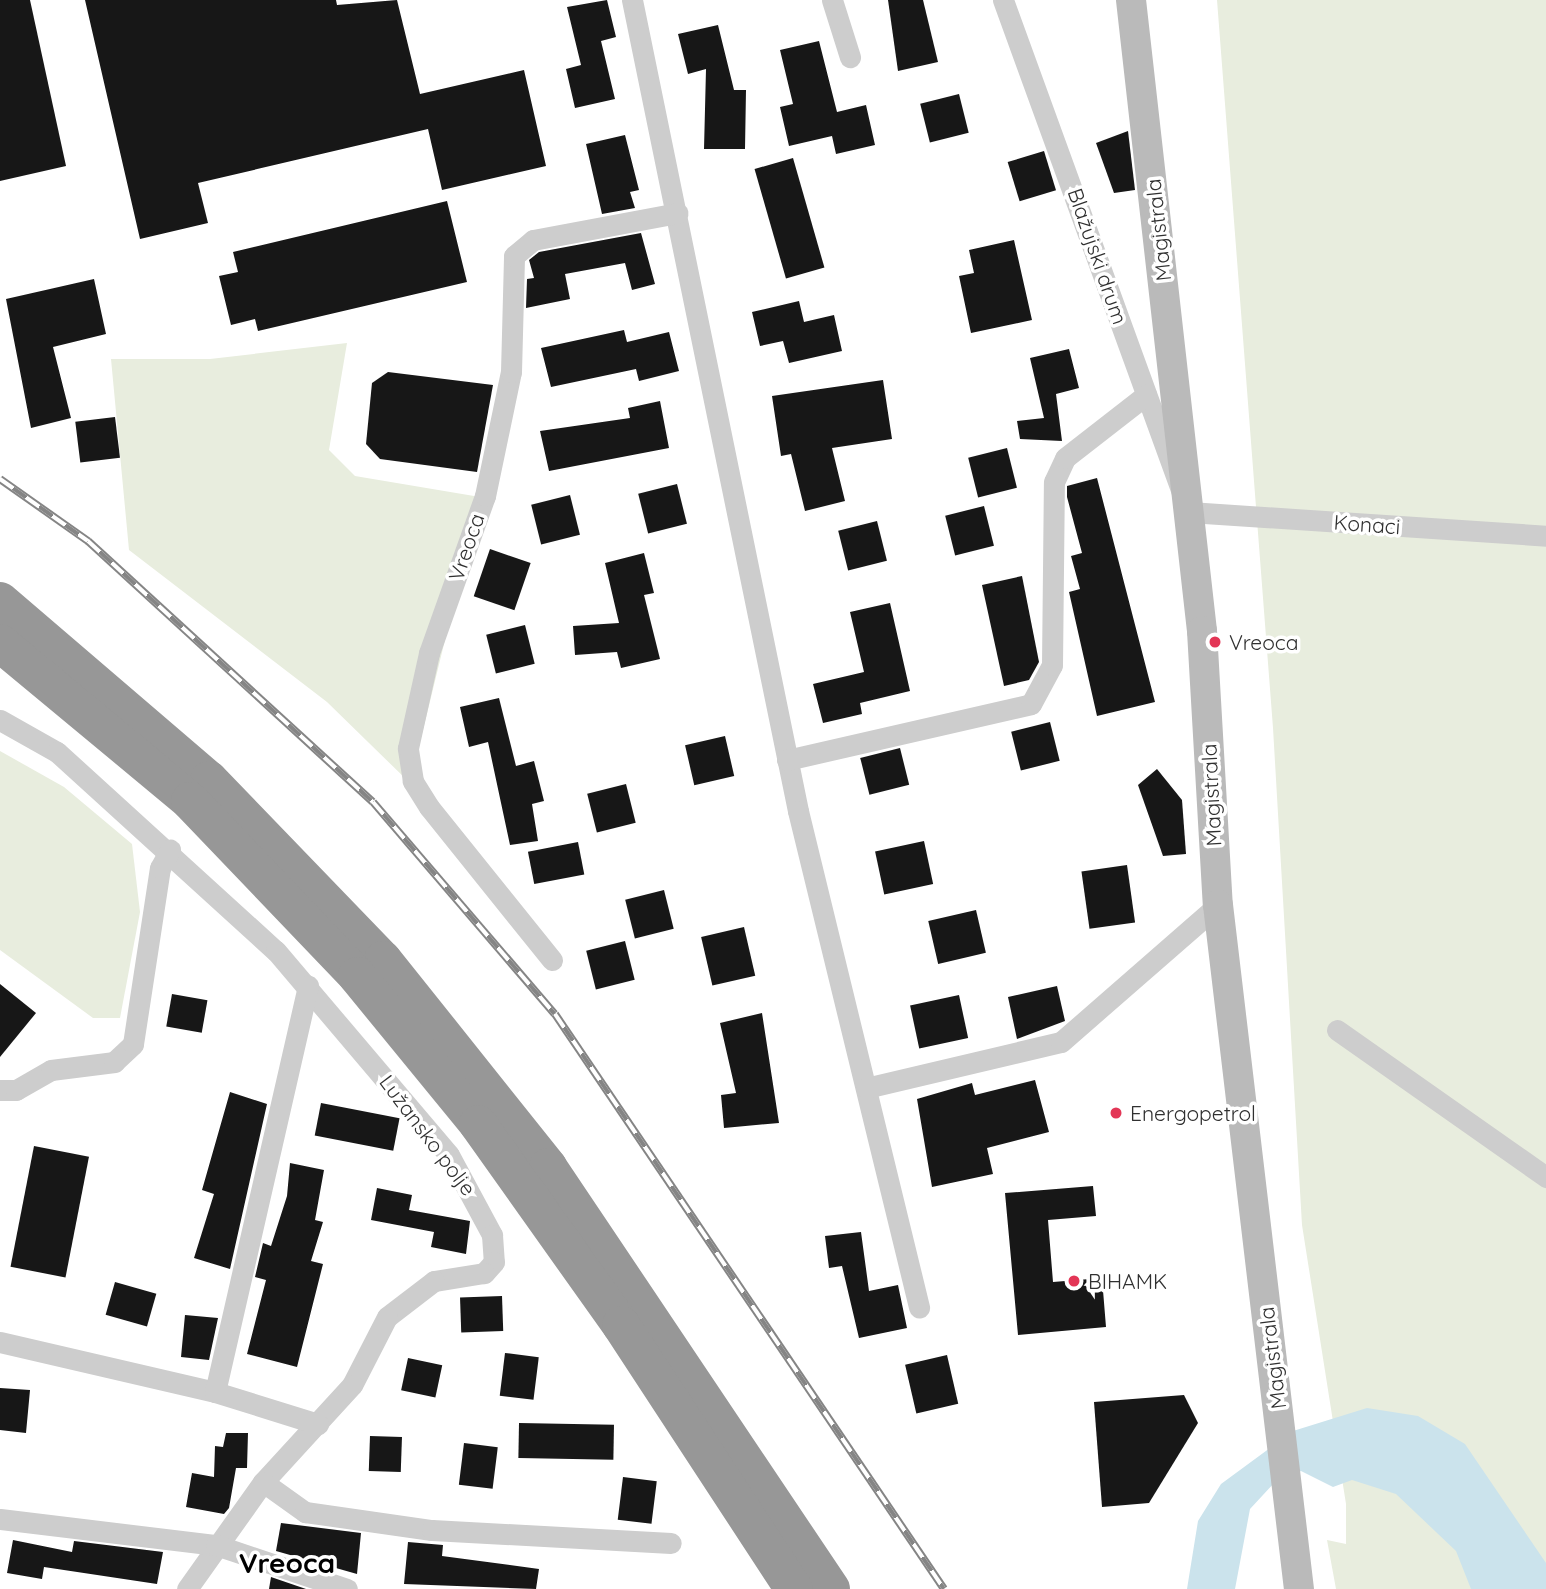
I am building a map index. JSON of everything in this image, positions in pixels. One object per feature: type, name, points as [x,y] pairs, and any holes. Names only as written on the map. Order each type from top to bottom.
[{"type":"highway","points":[[0,601],[209,780],[383,960],[548,1167],[831,1589]]},
{"type":"highway","points":[[0,643],[190,801],[358,976],[478,1124],[589,1280],[794,1589]]},
{"type":"main road","name":"Magistrala","points":[[1131,0],[1189,512],[1218,905],[1299,1589]]},
{"type":"street","points":[[632,0],[787,760],[919,1307]]},
{"type":"street","points":[[832,0],[850,57]]},
{"type":"street","name":"Blažujski drum","points":[[1003,0],[1189,512]]},
{"type":"street","name":"Vreoca","points":[[552,960],[429,807],[414,781],[408,748],[429,653],[485,496],[511,372],[514,256],[533,240],[677,213]]},
{"type":"street","points":[[787,760],[1031,704],[1052,665],[1054,482],[1065,458],[1146,395]]},
{"type":"street","name":"Konaci","points":[[1189,512],[1546,536]]},
{"type":"street","name":"Lužansko polje","points":[[0,720],[57,752],[170,850],[308,986],[449,1155],[481,1204],[496,1255],[484,1273],[434,1280],[387,1317],[352,1385],[263,1482],[187,1589]]},
{"type":"street","points":[[0,1090],[16,1090],[51,1070],[114,1062],[133,1044],[160,868],[170,850]]},
{"type":"street","points":[[866,1088],[1061,1042],[1218,905]]},
{"type":"street","points":[[215,1392],[308,986]]},
{"type":"street","points":[[1337,1030],[1546,1177]]},
{"type":"street","points":[[0,1342],[215,1392],[318,1424]]},
{"type":"street","points":[[263,1482],[305,1512],[432,1530],[671,1543]]},
{"type":"street","points":[[0,1519],[216,1545],[346,1589]]},
{"type":"shaded area","points":[[1217,0],[1546,0],[1546,1589],[1336,1589],[1327,1540],[1346,1544],[1346,1504],[1302,1225],[1273,728]]},
{"type":"shaded area","points":[[347,343],[329,450],[355,476],[480,497],[410,783],[327,702],[129,550],[111,359],[210,359]]},
{"type":"shaded area","points":[[0,751],[64,787],[132,844],[140,912],[120,1018],[93,1018],[0,950]]},
{"type":"water","points":[[1367,1408],[1418,1416],[1465,1444],[1546,1563],[1546,1589],[1471,1589],[1456,1551],[1396,1494],[1352,1480],[1333,1487],[1301,1471],[1275,1482],[1250,1509],[1235,1589],[1187,1589],[1198,1521],[1221,1484],[1293,1431]]},
{"type":"building","points":[[0,0],[30,0],[66,166],[0,181]]},
{"type":"building","points":[[85,0],[336,0],[337,5],[397,0],[420,94],[524,70],[546,166],[442,190],[428,129],[198,183],[208,223],[140,239]]},
{"type":"building","points":[[607,0],[616,37],[601,41],[615,99],[575,108],[566,69],[581,65],[567,7]]},
{"type":"building","points":[[888,0],[923,0],[938,62],[898,71]]},
{"type":"building","points":[[718,25],[734,90],[746,90],[745,149],[704,149],[706,69],[688,74],[678,34]]},
{"type":"building","points":[[819,41],[837,112],[866,105],[875,145],[836,154],[832,136],[789,146],[780,107],[793,104],[780,50]]},
{"type":"building","points":[[959,94],[969,133],[930,142],[920,104]]},
{"type":"building","points":[[1128,131],[1135,190],[1114,193],[1096,143]]},
{"type":"building","points":[[625,135],[639,190],[630,192],[635,208],[602,214],[586,144]]},
{"type":"building","points":[[1044,151],[1056,190],[1020,201],[1008,162]]},
{"type":"building","points":[[793,158],[824,268],[786,279],[755,169]]},
{"type":"building","points":[[447,201],[467,282],[258,331],[255,319],[231,325],[219,276],[238,272],[233,252]]},
{"type":"building","points":[[641,233],[655,284],[632,290],[625,263],[565,274],[570,299],[526,308],[527,279],[534,278],[529,260],[539,252]]},
{"type":"building","points":[[1014,240],[1032,320],[971,333],[959,276],[974,273],[969,250]]},
{"type":"building","points":[[94,279],[106,334],[53,347],[71,418],[31,428],[6,299]]},
{"type":"building","points":[[799,301],[804,322],[834,315],[842,351],[789,363],[783,341],[760,346],[752,312]]},
{"type":"building","points":[[624,330],[627,342],[669,332],[679,371],[639,381],[636,369],[551,387],[541,348]]},
{"type":"building","points":[[1069,349],[1079,388],[1056,394],[1062,441],[1020,439],[1017,421],[1044,418],[1030,358]]},
{"type":"building","points":[[388,372],[493,385],[477,472],[380,459],[366,444],[372,383]]},
{"type":"building","points":[[883,380],[892,439],[832,448],[845,501],[805,511],[791,454],[781,456],[772,396]]},
{"type":"building","points":[[660,401],[669,448],[549,471],[540,431],[630,418],[628,408]]},
{"type":"building","points":[[115,417],[120,458],[80,463],[75,422]]},
{"type":"building","points":[[1007,448],[1017,488],[978,497],[968,458]]},
{"type":"building","points":[[1097,478],[1155,702],[1097,716],[1069,592],[1080,589],[1071,556],[1082,553],[1067,497],[1067,486]]},
{"type":"building","points":[[677,484],[687,524],[648,533],[638,494]]},
{"type":"building","points":[[570,495],[580,535],[541,544],[531,505]]},
{"type":"building","points":[[984,506],[994,546],[955,555],[945,516]]},
{"type":"building","points":[[877,521],[887,561],[848,570],[838,531]]},
{"type":"building","points":[[490,549],[531,563],[514,610],[474,596]]},
{"type":"building","points":[[644,553],[654,593],[644,595],[660,659],[621,668],[617,652],[575,655],[573,626],[619,623],[605,563]]},
{"type":"building","points":[[1022,576],[1039,662],[1029,680],[1004,686],[982,585]]},
{"type":"building","points":[[890,603],[910,691],[860,703],[862,714],[823,723],[813,684],[864,672],[850,612]]},
{"type":"building","points":[[525,625],[535,664],[496,673],[486,635]]},
{"type":"building","points":[[499,698],[516,766],[534,761],[544,801],[532,804],[538,841],[510,845],[488,742],[469,747],[460,707]]},
{"type":"building","points":[[1050,722],[1060,761],[1021,770],[1011,732]]},
{"type":"building","points":[[725,736],[734,776],[694,785],[685,745]]},
{"type":"building","points":[[900,748],[909,785],[869,795],[860,758]]},
{"type":"building","points":[[1157,769],[1182,800],[1186,854],[1163,856],[1138,785]]},
{"type":"building","points":[[626,784],[636,823],[597,832],[587,794]]},
{"type":"building","points":[[924,841],[933,884],[884,894],[875,851]]},
{"type":"building","points":[[578,842],[584,874],[534,884],[528,852]]},
{"type":"building","points":[[1127,865],[1135,922],[1090,929],[1081,871]]},
{"type":"building","points":[[664,890],[674,929],[635,938],[625,900]]},
{"type":"building","points":[[976,910],[986,953],[938,964],[928,921]]},
{"type":"building","points":[[744,927],[755,976],[712,986],[701,937]]},
{"type":"building","points":[[625,941],[635,980],[596,989],[586,951]]},
{"type":"building","points":[[0,984],[36,1013],[0,1057]]},
{"type":"building","points":[[1057,986],[1065,1021],[1017,1039],[1008,997]]},
{"type":"building","points":[[172,994],[207,1000],[202,1033],[166,1026]]},
{"type":"building","points":[[959,995],[968,1038],[919,1048],[910,1005]]},
{"type":"building","points":[[762,1013],[779,1123],[724,1128],[721,1095],[736,1093],[720,1023]]},
{"type":"building","points":[[1035,1080],[1049,1132],[987,1148],[993,1174],[932,1187],[917,1099],[972,1083],[975,1095]]},
{"type":"building","points":[[230,1092],[267,1104],[230,1269],[194,1258],[214,1194],[202,1190]]},
{"type":"building","points":[[321,1103],[400,1118],[393,1151],[315,1135]]},
{"type":"building","points":[[34,1146],[89,1157],[66,1277],[11,1267]]},
{"type":"building","points":[[290,1163],[324,1170],[315,1220],[323,1222],[311,1261],[323,1264],[297,1367],[247,1354],[266,1280],[255,1277],[263,1243],[271,1246],[287,1196]]},
{"type":"building","points":[[1093,1186],[1096,1216],[1048,1220],[1053,1282],[1102,1278],[1106,1327],[1018,1335],[1005,1193]]},
{"type":"building","points":[[377,1188],[412,1195],[409,1210],[470,1221],[466,1254],[431,1247],[434,1232],[371,1220]]},
{"type":"building","points":[[861,1232],[869,1291],[898,1285],[907,1328],[859,1338],[842,1266],[829,1268],[825,1236]]},
{"type":"building","points":[[115,1282],[156,1294],[147,1327],[106,1315]]},
{"type":"building","points":[[502,1296],[503,1331],[461,1332],[460,1297]]},
{"type":"building","points":[[185,1315],[218,1318],[209,1360],[181,1357]]},
{"type":"building","points":[[505,1353],[539,1357],[534,1400],[500,1396]]},
{"type":"building","points":[[947,1355],[958,1404],[916,1413],[905,1365]]},
{"type":"building","points":[[408,1358],[442,1365],[435,1398],[401,1390]]},
{"type":"building","points":[[0,1388],[30,1390],[26,1433],[0,1430]]},
{"type":"building","points":[[1184,1395],[1198,1423],[1149,1503],[1102,1507],[1094,1402]]},
{"type":"building","points":[[519,1423],[614,1425],[613,1460],[518,1458]]},
{"type":"building","points":[[226,1433],[248,1433],[247,1468],[236,1468],[229,1508],[224,1514],[186,1507],[192,1473],[214,1477],[215,1446],[223,1447]]},
{"type":"building","points":[[370,1436],[402,1437],[401,1472],[369,1471]]},
{"type":"building","points":[[464,1443],[498,1447],[493,1489],[459,1485]]},
{"type":"building","points":[[623,1477],[657,1481],[652,1524],[618,1520]]},
{"type":"building","points":[[281,1523],[361,1533],[357,1574],[276,1551]]},
{"type":"building","points":[[13,1540],[72,1552],[74,1541],[163,1552],[157,1584],[44,1567],[42,1579],[7,1573]]},
{"type":"building","points":[[408,1542],[443,1545],[442,1556],[539,1569],[536,1589],[404,1584]]},
{"type":"building","points":[[271,1577],[306,1589],[269,1589]]},
{"type":"railway","points":[[0,479],[88,541],[373,802],[555,1014],[944,1589]]},
{"type":"place","name":"Vreoca","points":[[1215,642]]},
{"type":"place","name":"Energopetrol","points":[[1116,1113]]},
{"type":"place","name":"BIHAMK","points":[[1074,1281]]},
{"type":"district","name":"Vreoca","points":[[287,1563]]}]
